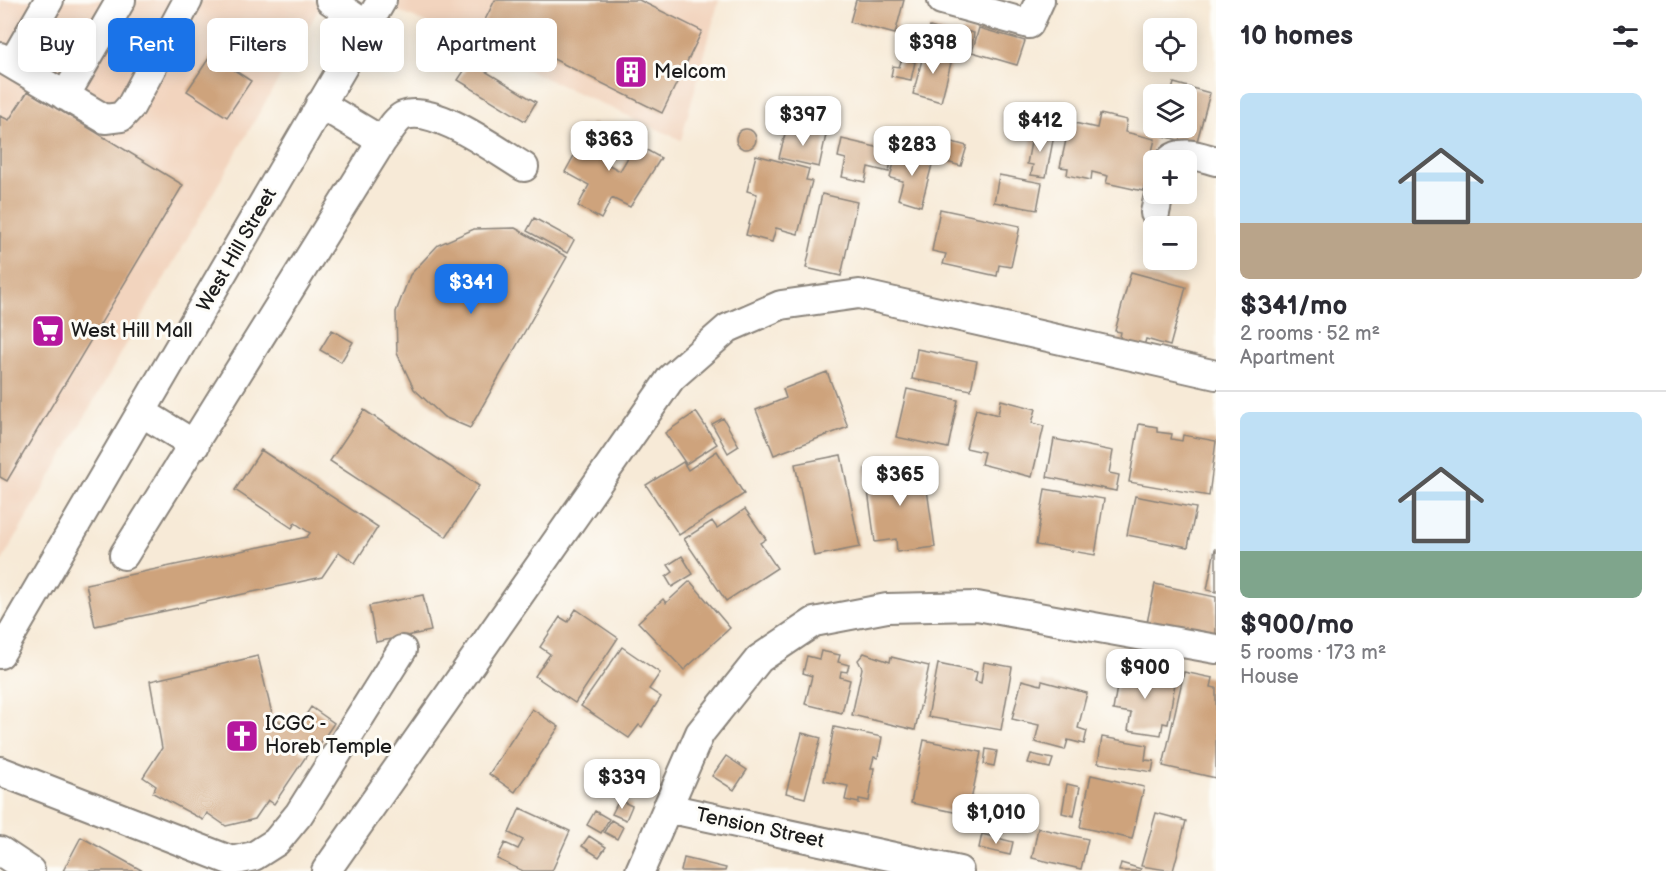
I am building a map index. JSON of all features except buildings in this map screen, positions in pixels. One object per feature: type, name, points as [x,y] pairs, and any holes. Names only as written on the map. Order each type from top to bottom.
[{"type":"street","points":[[49,0],[6,61],[105,119],[121,117],[131,106],[188,0]]},
{"type":"street","points":[[65,96],[121,0]]},
{"type":"street","points":[[330,0],[356,18]]},
{"type":"street","name":"West Hill Street","points":[[372,18],[382,0]]},
{"type":"street","points":[[942,0],[1029,24],[1040,0]]},
{"type":"street","name":"West Hill Street","points":[[0,654],[9,616],[143,413],[339,72]]},
{"type":"street","points":[[320,104],[382,141]]},
{"type":"street","points":[[124,555],[195,445],[382,141],[400,117],[418,112],[447,122],[524,167]]},
{"type":"street","points":[[1197,156],[1216,161]]},
{"type":"street","points":[[326,871],[671,378],[728,328],[781,305],[859,294],[1216,375]]},
{"type":"street","points":[[143,413],[195,445]]},
{"type":"street","points":[[640,871],[700,734],[759,659],[814,622],[887,608],[977,606],[1216,649]]},
{"type":"street","points":[[0,771],[232,861],[254,856],[276,842],[299,814],[402,650]]},
{"type":"street","name":"Tension Street","points":[[667,808],[959,871]]},
{"type":"street","points":[[0,850],[30,871]]},
{"type":"shaded area","points":[[0,0],[324,0],[308,28],[308,18],[207,18],[207,72],[283,72],[0,561]]},
{"type":"shaded area","name":"Melcom","points":[[396,0],[719,0],[681,140],[532,72],[557,72],[557,18],[416,19],[392,8]]},
{"type":"place","name":"Melcom","points":[[631,72]]},
{"type":"place","name":"West Hill Mall","points":[[48,331]]},
{"type":"place","name":"ICGC - Horeb Temple","points":[[242,736]]}]
